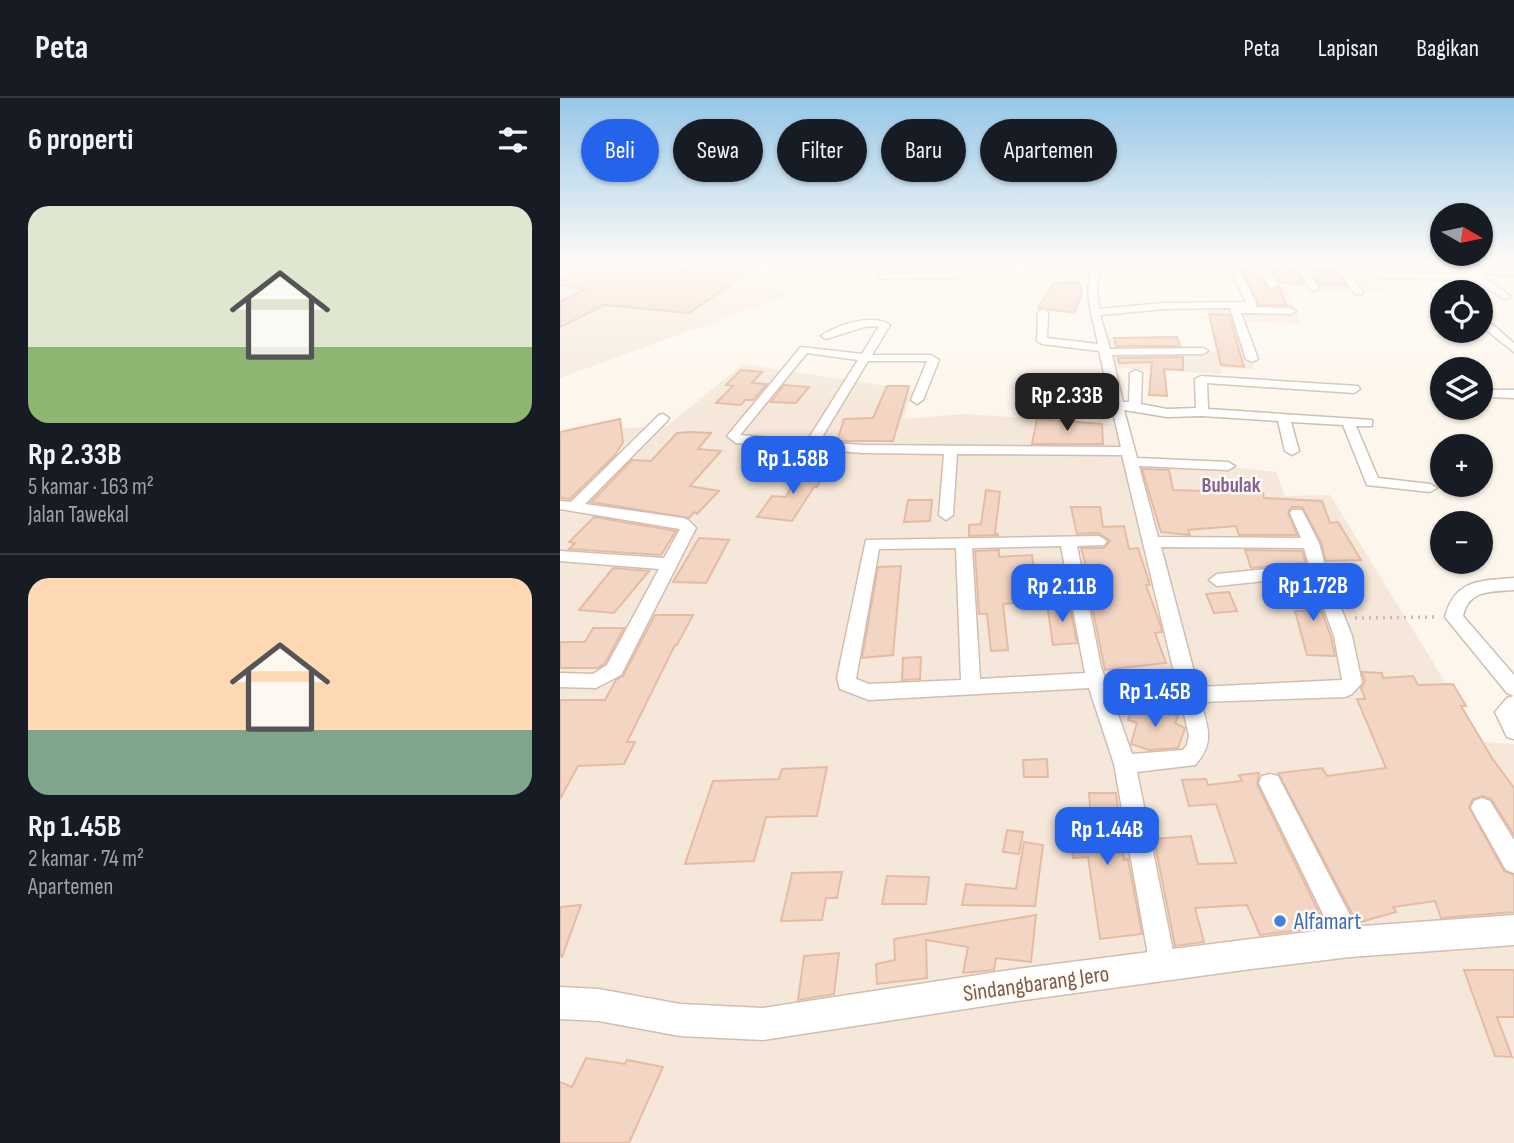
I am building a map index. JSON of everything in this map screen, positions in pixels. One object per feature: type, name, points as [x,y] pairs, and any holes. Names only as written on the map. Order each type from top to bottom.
[{"type":"street","points":[[1043,313],[1042,341],[1104,350],[1203,351]]},
{"type":"street","points":[[1095,313],[1199,734],[1198,749],[1188,759],[1125,764]]},
{"type":"street","points":[[1237,313],[1252,359]]},
{"type":"street","points":[[810,446],[867,358],[885,323],[861,324],[826,336]]},
{"type":"street","points":[[1493,331],[1514,349]]},
{"type":"street","points":[[917,400],[933,360],[931,358],[867,358],[821,349],[801,351],[733,436],[736,439],[810,446],[1129,456],[1228,466]]},
{"type":"street","points":[[1135,406],[1136,373]]},
{"type":"street","points":[[1202,412],[1201,379],[1354,389]]},
{"type":"street","points":[[1493,394],[1514,394]]},
{"type":"street","points":[[1118,406],[1135,406],[1167,413],[1202,412],[1368,423]]},
{"type":"street","points":[[1283,417],[1292,451]]},
{"type":"street","points":[[567,506],[663,418]]},
{"type":"street","points":[[1348,422],[1372,482],[1430,488]]},
{"type":"street","points":[[946,515],[951,451]]},
{"type":"street","points":[[560,680],[596,681],[614,670],[688,528],[683,523],[567,506]]},
{"type":"street","points":[[1190,695],[1345,690],[1352,683],[1351,670],[1311,543],[1297,513]]},
{"type":"street","points":[[1096,680],[869,692],[851,688],[846,678],[872,544],[1099,541]]},
{"type":"street","points":[[1068,542],[1096,680],[1125,764],[1163,966]]},
{"type":"street","points":[[1153,542],[1311,543]]},
{"type":"street","points":[[964,543],[971,687]]},
{"type":"street","points":[[560,556],[670,564]]},
{"type":"street","points":[[1217,580],[1318,570]]},
{"type":"street","points":[[1514,584],[1466,592],[1456,601],[1454,617],[1514,688]]},
{"type":"street","points":[[1514,704],[1506,712],[1514,731]]},
{"type":"street","points":[[1270,783],[1350,942]]},
{"type":"street","points":[[1482,808],[1514,862]]},
{"type":"street","name":"Sindangbarang Jero","points":[[560,1003],[599,1005],[680,1020],[763,1024],[1017,985],[1350,942],[1514,930]]},
{"type":"path","points":[[1335,618],[1454,617]]},
{"type":"shaded area","points":[[560,313],[739,313],[560,378]]},
{"type":"shaded area","points":[[1208,313],[1297,313],[1302,324],[1246,322],[1254,369],[1221,368],[1221,374],[1108,367],[1104,338],[1178,336],[1184,352],[1216,352]]},
{"type":"shaded area","points":[[743,364],[913,390],[903,419],[965,414],[1117,424],[1123,456],[1276,472],[1285,496],[1330,495],[1482,742],[1514,744],[1514,1143],[560,1143],[560,431],[667,426]]},
{"type":"building","points":[[560,313],[588,313],[560,327]]},
{"type":"building","points":[[1209,314],[1229,315],[1244,367],[1221,365]]},
{"type":"building","points":[[1177,337],[1180,346],[1116,346],[1114,338]]},
{"type":"building","points":[[1183,357],[1183,370],[1164,369],[1167,396],[1149,395],[1152,362],[1119,363],[1118,358]]},
{"type":"building","points":[[741,370],[762,372],[752,383],[767,384],[753,400],[745,400],[741,405],[716,403],[733,386],[726,385]]},
{"type":"building","points":[[784,385],[809,387],[796,403],[771,402]]},
{"type":"building","points":[[887,386],[909,386],[893,441],[837,441],[844,419],[873,418]]},
{"type":"building","points":[[620,419],[623,442],[615,455],[570,499],[560,498],[560,432]]},
{"type":"building","points":[[1037,419],[1102,424],[1103,444],[1032,444]]},
{"type":"building","points":[[677,433],[711,433],[698,449],[721,451],[690,486],[719,491],[697,514],[694,512],[689,518],[591,502],[632,460],[651,461]]},
{"type":"building","points":[[802,467],[826,468],[817,487],[814,487],[792,521],[757,517],[772,496],[786,497]]},
{"type":"building","points":[[1142,469],[1169,470],[1173,490],[1263,493],[1264,498],[1322,501],[1330,523],[1338,522],[1361,560],[1326,561],[1321,542],[1302,507],[1292,507],[1288,512],[1297,535],[1239,535],[1236,526],[1188,530],[1190,535],[1161,532]]},
{"type":"building","points":[[986,490],[1000,492],[995,533],[999,535],[969,536],[969,525],[981,524]]},
{"type":"building","points":[[908,500],[932,500],[930,521],[904,522]]},
{"type":"building","points":[[1071,507],[1100,507],[1103,527],[1124,526],[1129,549],[1138,548],[1150,585],[1146,585],[1161,627],[1162,632],[1155,633],[1166,663],[1105,670],[1091,601],[1096,601],[1081,548],[1104,548],[1110,541],[1099,533],[1077,534]]},
{"type":"building","points":[[594,517],[676,531],[661,555],[569,549],[575,543],[569,542]]},
{"type":"building","points":[[699,538],[729,540],[706,583],[673,582]]},
{"type":"building","points":[[999,550],[999,557],[1032,555],[1038,601],[1003,604],[1008,650],[991,651],[987,614],[979,614],[975,551]]},
{"type":"building","points":[[1245,550],[1302,551],[1306,563],[1251,568]]},
{"type":"building","points":[[901,566],[893,655],[862,658],[878,567]]},
{"type":"building","points":[[613,568],[649,571],[614,613],[579,610]]},
{"type":"building","points":[[1310,579],[1335,656],[1307,655],[1295,611],[1306,611],[1296,580]]},
{"type":"building","points":[[1229,592],[1237,611],[1214,613],[1206,594]]},
{"type":"building","points":[[1069,603],[1077,643],[1053,645],[1047,605]]},
{"type":"building","points":[[655,615],[693,615],[675,645],[627,742],[635,742],[624,764],[578,766],[560,799],[560,700],[605,700],[616,680],[623,676]]},
{"type":"building","points":[[593,628],[624,628],[605,663],[598,668],[560,668],[560,642],[585,642]]},
{"type":"building","points":[[921,657],[920,679],[902,680],[903,658]]},
{"type":"building","points":[[1362,672],[1382,673],[1383,678],[1413,676],[1418,685],[1453,684],[1466,706],[1461,706],[1492,758],[1514,788],[1514,835],[1491,799],[1483,796],[1473,799],[1469,807],[1504,871],[1514,875],[1514,912],[1441,918],[1435,901],[1393,907],[1396,912],[1357,923],[1278,773],[1322,768],[1327,776],[1386,768],[1357,699],[1365,699],[1361,688],[1365,682]]},
{"type":"building","points":[[1135,704],[1178,716],[1175,723],[1185,728],[1178,748],[1149,750],[1131,744],[1137,723],[1128,720]]},
{"type":"building","points":[[1047,759],[1048,777],[1024,777],[1023,760]]},
{"type":"building","points":[[827,767],[817,816],[766,817],[754,861],[685,864],[713,781],[779,779],[782,769]]},
{"type":"building","points":[[1259,773],[1257,784],[1326,927],[1260,935],[1247,905],[1195,908],[1204,942],[1175,946],[1154,839],[1191,836],[1198,864],[1236,863],[1216,804],[1189,806],[1182,780],[1206,779],[1208,785],[1242,781],[1239,775]]},
{"type":"building","points":[[1089,793],[1116,793],[1124,860],[1128,859],[1142,934],[1100,939],[1088,857],[1073,858],[1069,820],[1091,819]]},
{"type":"building","points":[[1007,830],[1023,832],[1019,854],[1003,852]]},
{"type":"building","points":[[1024,842],[1043,845],[1035,906],[962,905],[966,884],[1016,889]]},
{"type":"building","points":[[842,872],[837,898],[826,898],[822,920],[781,921],[792,873]]},
{"type":"building","points":[[887,876],[929,877],[926,904],[882,904]]},
{"type":"building","points":[[581,905],[562,957],[560,907]]},
{"type":"building","points":[[1036,915],[1031,962],[996,958],[994,970],[963,973],[968,947],[926,940],[927,978],[877,984],[876,964],[895,960],[894,939]]},
{"type":"building","points":[[839,953],[834,994],[798,1000],[804,956]]},
{"type":"building","points":[[1464,970],[1514,970],[1514,1017],[1497,1017],[1512,1057],[1495,1056]]},
{"type":"building","points":[[586,1058],[625,1064],[627,1060],[663,1067],[629,1143],[560,1143],[560,1082],[572,1087]]},
{"type":"place","name":"Alfamart","points":[[1280,921]]},
{"type":"district","name":"Bubulak","points":[[1231,485]]}]
